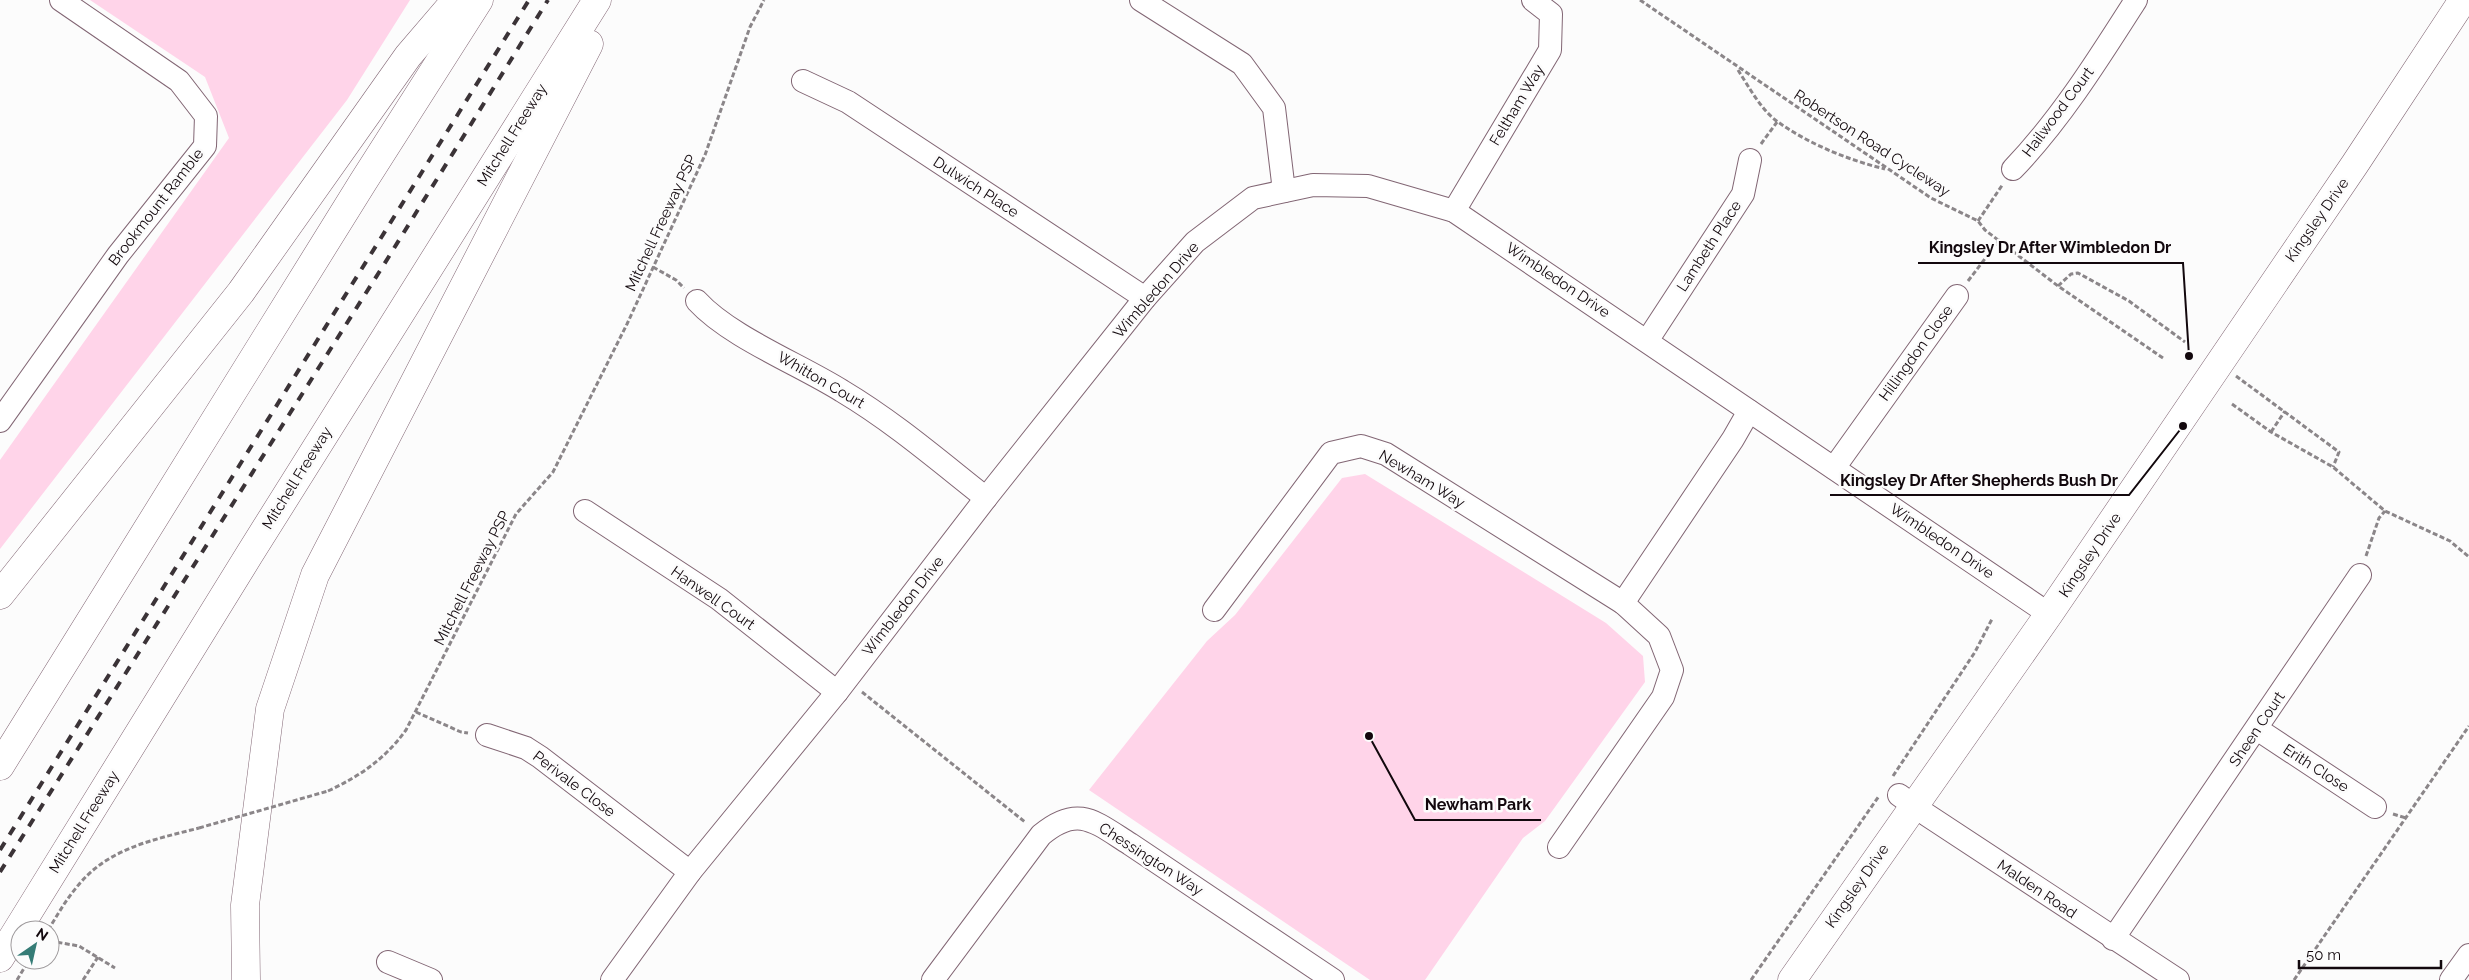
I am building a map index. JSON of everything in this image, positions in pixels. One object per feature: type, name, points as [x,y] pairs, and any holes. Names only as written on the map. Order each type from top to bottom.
[{"type":"main road","points":[[0,595],[241,292],[408,56],[456,0]]},
{"type":"main road","points":[[0,766],[357,191],[479,0]]},
{"type":"main road","name":"Mitchell Freeway","points":[[0,958],[254,547],[597,0]]},
{"type":"main road","points":[[246,980],[245,905],[270,709],[315,575],[611,0]]},
{"type":"main road","name":"Kingsley Drive","points":[[2042,610],[2206,356],[2444,0]]},
{"type":"main road","name":"Kingsley Drive","points":[[1773,980],[1895,794],[2042,610],[2355,164],[2464,0]]},
{"type":"main road","name":"Kingsley Drive","points":[[1792,980],[1895,794]]},
{"type":"street","name":"Brookmount Ramble","points":[[0,422],[118,255],[205,146],[206,116],[179,81],[60,0]]},
{"type":"street","points":[[1141,0],[1242,64],[1274,108],[1284,191]]},
{"type":"street","name":"Feltham Way","points":[[1454,212],[1550,50],[1552,14],[1533,0]]},
{"type":"street","name":"Hailwood Court","points":[[2013,169],[2037,144],[2099,58],[2136,0]]},
{"type":"street","name":"Dulwich Place","points":[[803,81],[848,102],[1145,298]]},
{"type":"street","name":"Lambeth Place","points":[[1647,341],[1743,194],[1750,160]]},
{"type":"street","name":"Wimbledon Drive","points":[[612,980],[690,872],[842,686],[986,498],[1145,298],[1195,242],[1253,198],[1313,185],[1368,186],[1454,212],[1750,410],[2042,610]]},
{"type":"street","name":"Hillingdon Close","points":[[1834,468],[1957,296]]},
{"type":"street","name":"Whitton Court","points":[[697,301],[706,311],[735,330],[868,407],[986,498]]},
{"type":"street","points":[[1623,603],[1733,439],[1750,410]]},
{"type":"street","name":"Newham Way","points":[[1214,610],[1331,453],[1361,446],[1386,454],[1623,603],[1659,636],[1672,670],[1663,697],[1559,847]]},
{"type":"street","name":"Hanwell Court","points":[[585,511],[719,599],[842,686]]},
{"type":"street","name":"Sheen Court","points":[[2113,939],[2360,575]]},
{"type":"street","name":"Erith Close","points":[[2257,729],[2376,807]]},
{"type":"street","name":"Perivale Close","points":[[487,735],[526,748],[540,757],[690,872]]},
{"type":"street","name":"Malden Road","points":[[1895,794],[2178,980]]},
{"type":"street","name":"Chessington Way","points":[[933,980],[1041,835],[1066,819],[1085,819],[1098,824],[1333,980]]},
{"type":"street","points":[[2451,980],[2469,955]]},
{"type":"street","points":[[388,962],[431,980]]},
{"type":"path","name":"Mitchell Freeway PSP","points":[[55,920],[76,888],[102,862],[134,845],[328,791],[354,779],[379,761],[400,738],[416,712],[516,514],[553,472],[653,268],[705,155],[750,27],[764,0]]},
{"type":"path","name":"Robertson Road Cycleway","points":[[1640,0],[1931,198],[1978,221],[1984,230],[2000,239],[2058,286],[2163,358]]},
{"type":"path","points":[[1736,67],[1753,95],[1777,122],[1818,144],[1862,163],[1888,169]]},
{"type":"path","points":[[1750,160],[1777,122]]},
{"type":"path","name":"Hailwood Court","points":[[1978,221],[2013,169]]},
{"type":"path","name":"Hillingdon Close","points":[[1957,296],[2000,239]]},
{"type":"path","points":[[653,268],[676,280],[697,301]]},
{"type":"path","points":[[2058,286],[2071,274],[2078,273],[2129,301],[2185,342]]},
{"type":"path","points":[[2234,375],[2339,452],[2333,467]]},
{"type":"path","points":[[2232,404],[2271,432],[2333,467],[2385,511],[2450,541],[2469,557]]},
{"type":"path","points":[[2271,432],[2285,411]]},
{"type":"path","points":[[2360,575],[2380,518],[2385,511]]},
{"type":"path","points":[[1751,980],[1895,794],[1992,619]]},
{"type":"path","points":[[842,686],[1041,835]]},
{"type":"path","points":[[416,712],[461,732],[487,735]]},
{"type":"path","points":[[2294,980],[2469,726]]},
{"type":"path","points":[[60,942],[74,944],[116,968]]},
{"type":"path","points":[[83,980],[98,957]]},
{"type":"shaded area","points":[[90,0],[410,0],[347,100],[0,549],[0,460],[229,138],[205,77]]},
{"type":"shaded area","points":[[1365,474],[1606,623],[1643,656],[1645,682],[1545,821],[1523,838],[1425,980],[1370,980],[1089,790],[1207,641],[1235,615],[1342,478]]},
{"type":"railway","points":[[0,850],[529,0]]},
{"type":"railway","points":[[0,872],[383,266],[548,0]]},
{"type":"place","name":"Kingsley Dr After Wimbledon Dr","points":[[2189,356]]},
{"type":"place","name":"Kingsley Dr After Shepherds Bush Dr","points":[[2183,426]]},
{"type":"place","name":"Newham Park","points":[[1369,736]]}]
